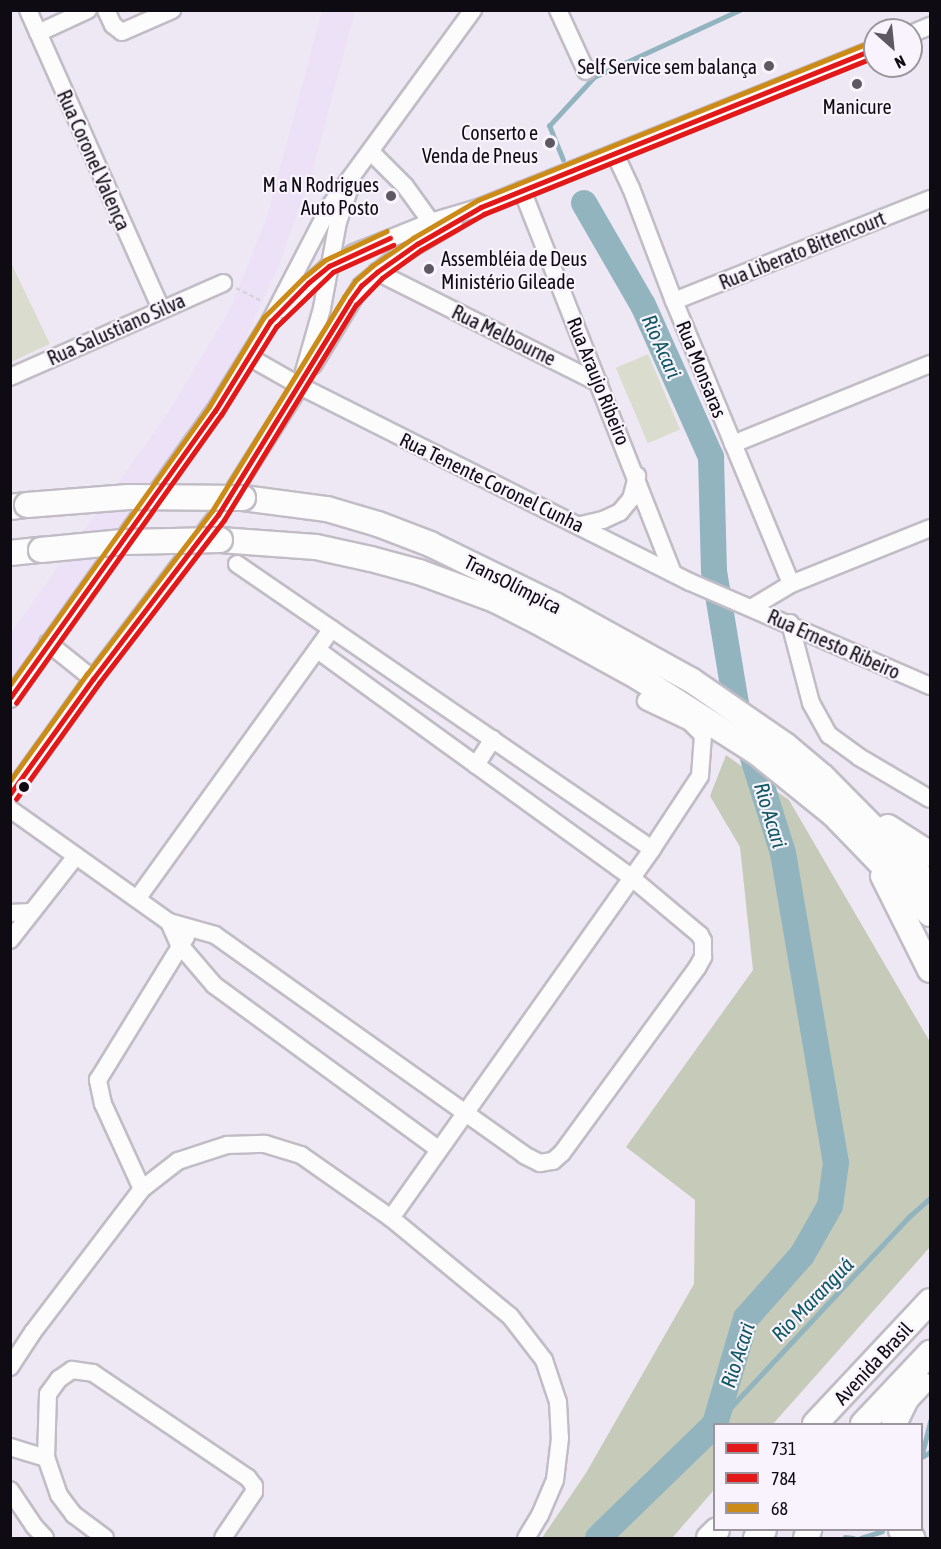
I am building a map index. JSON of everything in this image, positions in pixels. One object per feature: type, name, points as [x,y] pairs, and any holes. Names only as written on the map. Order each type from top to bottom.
[{"type":"highway","name":"TransOlímpica","points":[[19,506],[129,497],[243,498],[327,509],[378,524],[430,544],[546,600],[691,680],[755,722],[819,774],[930,885]]},
{"type":"highway","name":"TransOlímpica","points":[[10,553],[123,542],[220,540],[316,547],[419,572],[495,600],[638,677],[756,752],[832,814],[868,848],[930,914]]},
{"type":"highway","points":[[819,774],[865,810],[930,854]]},
{"type":"highway","points":[[868,848],[930,970]]},
{"type":"highway","points":[[903,1330],[930,1286]]},
{"type":"highway","name":"Avenida Brasil","points":[[817,1423],[930,1301]]},
{"type":"highway","name":"Avenida Brasil","points":[[865,1423],[930,1353]]},
{"type":"highway","points":[[895,1423],[906,1400],[930,1373]]},
{"type":"street","name":"Rua Coronel Valença","points":[[28,10],[161,309]]},
{"type":"street","points":[[38,33],[88,10]]},
{"type":"street","points":[[106,10],[113,25],[122,32],[172,10]]},
{"type":"street","points":[[10,699],[215,411],[249,357],[270,314],[330,206],[473,10]]},
{"type":"street","points":[[558,10],[586,70]]},
{"type":"street","points":[[270,314],[329,266],[431,222],[481,207],[863,54]]},
{"type":"street","points":[[371,152],[405,186],[431,222]]},
{"type":"street","name":"Rua Monsaras","points":[[615,154],[631,188],[674,301],[791,584]]},
{"type":"street","points":[[300,386],[322,308],[338,222],[356,170]]},
{"type":"street","name":"Rua Araujo Ribeiro","points":[[522,190],[674,573]]},
{"type":"street","name":"Rua Liberato Bittencourt","points":[[674,301],[930,199]]},
{"type":"street","points":[[10,795],[93,678],[218,515],[361,286],[417,243],[481,207]]},
{"type":"street","name":"Rua Melbourne","points":[[377,272],[599,382]]},
{"type":"street","name":"Rua Salustiano Silva","points":[[10,376],[161,309],[228,285]]},
{"type":"street","name":"Rua Tenente Coronel Cunha","points":[[249,357],[300,386],[581,525],[690,582],[745,605]]},
{"type":"street","points":[[733,444],[930,364]]},
{"type":"street","points":[[581,525],[603,520],[620,512],[631,499],[637,476]]},
{"type":"street","points":[[745,605],[930,528]]},
{"type":"street","points":[[237,564],[652,849]]},
{"type":"street","name":"Rua Ernesto Ribeiro","points":[[745,605],[928,683]]},
{"type":"street","points":[[790,623],[811,704],[829,735],[859,757],[930,799]]},
{"type":"street","points":[[137,899],[332,629]]},
{"type":"street","points":[[48,643],[93,678]]},
{"type":"street","points":[[10,809],[169,922],[195,927],[215,935],[524,1155],[540,1163],[553,1161],[562,1153],[697,968],[703,950],[700,935],[631,877],[317,650]]},
{"type":"street","points":[[391,1218],[437,1148],[652,849],[700,776],[703,735],[690,722],[645,700]]},
{"type":"street","points":[[476,765],[493,739]]},
{"type":"street","points":[[10,940],[76,856]]},
{"type":"street","points":[[11,914],[30,912]]},
{"type":"street","points":[[169,922],[179,944],[214,985],[437,1148]]},
{"type":"street","points":[[142,1189],[103,1104],[98,1080],[179,944],[195,927]]},
{"type":"street","points":[[10,1367],[33,1332],[142,1189],[178,1161],[227,1145],[265,1144],[301,1155],[391,1218],[510,1316],[544,1360],[558,1401],[560,1438],[555,1480],[540,1515],[526,1539]]},
{"type":"street","points":[[105,1539],[74,1515],[59,1495],[46,1458],[48,1394],[59,1379],[72,1370],[93,1373],[248,1478],[254,1486],[250,1502],[223,1539]]},
{"type":"street","points":[[10,1447],[46,1458]]},
{"type":"street","points":[[10,1490],[45,1539]]},
{"type":"path","points":[[228,285],[270,314]]},
{"type":"shaded area","points":[[322,11],[355,11],[313,169],[278,267],[227,378],[11,680],[11,633],[170,410],[230,309],[268,214]]},
{"type":"green space","points":[[10,261],[50,344],[11,362],[10,362]]},
{"type":"green space","points":[[648,354],[680,429],[648,443],[616,368]]},
{"type":"green space","points":[[726,755],[789,800],[930,1042],[930,1247],[774,1423],[713,1423],[713,1491],[672,1538],[542,1538],[586,1473],[694,1284],[695,1200],[626,1147],[753,970],[740,847],[710,796]]},
{"type":"waterway","points":[[563,160],[549,126],[594,77],[740,10]]},
{"type":"waterway","name":"Rio Acari","points":[[584,203],[643,305],[711,457],[714,571],[736,704],[783,853],[836,1163],[830,1206],[802,1255],[746,1318],[715,1423]]},
{"type":"waterway","name":"Rio Maranguá","points":[[716,1423],[910,1216],[930,1198]]},
{"type":"waterway","points":[[923,1450],[930,1421]]},
{"type":"waterway","name":"Rio Acari","points":[[598,1538],[713,1426]]},
{"type":"waterway","points":[[923,1456],[930,1452]]},
{"type":"waterway","points":[[861,1538],[882,1531]]},
{"type":"waterway","points":[[845,1537],[853,1538]]},
{"type":"transit line","name":"68","points":[[10,781],[87,674],[212,511],[344,297],[355,281],[372,266],[413,238],[478,200],[863,46]]},
{"type":"transit line","name":"731","points":[[10,794],[93,679],[218,515],[350,301],[361,286],[377,272],[417,244],[481,207],[863,54]]},
{"type":"transit line","name":"784","points":[[16,799],[99,683],[224,520],[356,305],[382,278],[421,250],[484,214],[863,62]]},
{"type":"transit line","name":"68","points":[[10,685],[209,407],[264,317],[303,278],[325,260],[387,231]]},
{"type":"transit line","name":"731","points":[[10,698],[215,411],[270,322],[308,283],[329,266],[390,238]]},
{"type":"transit line","name":"784","points":[[16,703],[221,415],[276,327],[333,272],[393,245]]},
{"type":"place","name":"Self Service sem balança","points":[[769,66]]},
{"type":"place","name":"Manicure","points":[[857,84]]},
{"type":"place","name":"Conserto e Venda de Pneus","points":[[550,143]]},
{"type":"place","name":"M a N Rodrigues Auto Posto","points":[[391,196]]},
{"type":"place","name":"Assembléia de Deus Ministério Gileade","points":[[429,269]]}]
